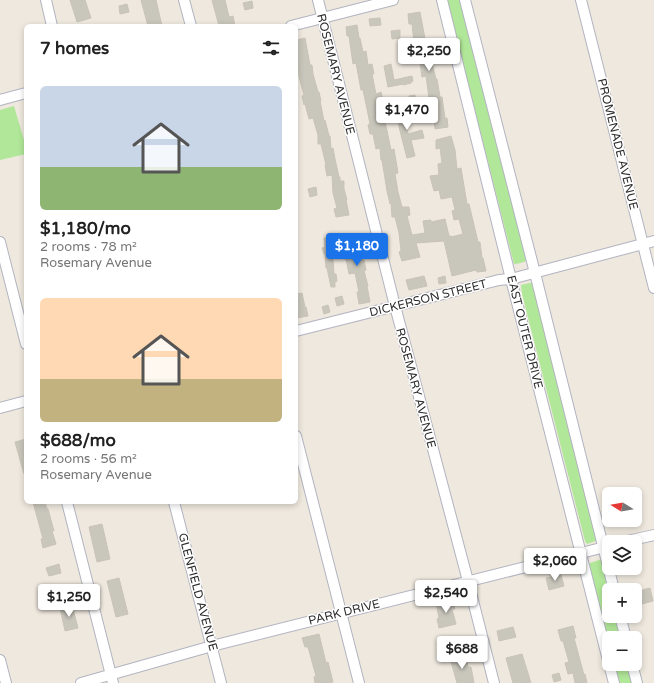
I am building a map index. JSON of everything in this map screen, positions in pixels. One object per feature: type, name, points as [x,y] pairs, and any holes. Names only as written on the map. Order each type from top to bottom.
[{"type":"street","points":[[46,0],[52,24]]},
{"type":"street","points":[[184,0],[190,24]]},
{"type":"street","name":"ROSEMARY AVENUE","points":[[318,0],[395,306],[494,683]]},
{"type":"street","points":[[298,24],[393,0]]},
{"type":"street","name":"EAST OUTER DRIVE","points":[[442,0],[602,636]]},
{"type":"street","name":"EAST OUTER DRIVE","points":[[465,0],[603,535]]},
{"type":"street","name":"PROMENADE AVENUE","points":[[581,0],[654,288]]},
{"type":"street","points":[[0,100],[24,94]]},
{"type":"street","points":[[0,242],[24,336]]},
{"type":"street","name":"DICKERSON STREET","points":[[298,331],[654,242]]},
{"type":"street","points":[[0,408],[24,402]]},
{"type":"street","points":[[298,444],[359,683]]},
{"type":"street","points":[[68,504],[112,678]]},
{"type":"street","name":"GLENFIELD AVENUE","points":[[175,504],[221,683]]},
{"type":"street","points":[[642,538],[654,535]]},
{"type":"street","name":"PARK DRIVE","points":[[81,683],[112,678],[212,646],[602,547]]},
{"type":"street","points":[[0,660],[6,683]]},
{"type":"street","name":"EAST OUTER DRIVE","points":[[611,671],[614,683]]},
{"type":"street","points":[[634,671],[637,683]]},
{"type":"green space","points":[[447,0],[460,0],[525,255],[526,261],[521,263],[514,264]]},
{"type":"green space","points":[[14,106],[24,140],[24,154],[0,160],[0,110]]},
{"type":"green space","points":[[532,283],[597,537],[596,541],[587,544],[522,294],[521,285]]},
{"type":"green space","points":[[601,560],[602,575],[605,575],[607,583],[602,583],[602,617],[589,566],[590,563]]},
{"type":"green space","points":[[603,623],[617,623],[619,631],[605,631]]},
{"type":"green space","points":[[616,671],[629,671],[632,683],[619,683]]},
{"type":"building","points":[[70,0],[85,0],[91,18],[77,22]]},
{"type":"building","points":[[141,0],[156,0],[162,24],[147,24]]},
{"type":"building","points":[[212,0],[225,0],[229,17],[233,16],[235,24],[218,24]]},
{"type":"building","points":[[252,1],[253,8],[245,10],[243,3]]},
{"type":"building","points":[[127,4],[129,12],[120,14],[119,6]]},
{"type":"building","points":[[420,12],[426,44],[437,79],[440,97],[442,97],[448,127],[435,129],[426,76],[422,77],[420,63],[422,62],[418,42],[414,43],[412,24],[409,24],[408,14]]},
{"type":"building","points":[[380,18],[381,25],[370,26],[369,19]]},
{"type":"building","points":[[357,25],[363,52],[366,51],[368,65],[372,64],[374,74],[372,74],[376,94],[381,92],[383,101],[376,102],[380,122],[385,121],[391,150],[394,149],[398,173],[395,174],[398,192],[402,207],[409,207],[410,215],[407,216],[412,235],[425,233],[423,221],[431,220],[431,222],[445,219],[449,236],[451,237],[463,234],[459,219],[454,220],[452,211],[455,210],[452,197],[441,199],[439,190],[434,191],[430,176],[439,175],[438,164],[442,163],[440,148],[436,149],[436,140],[451,136],[455,150],[457,169],[461,168],[467,204],[469,204],[478,242],[480,242],[482,258],[486,271],[477,272],[476,270],[452,276],[444,241],[416,243],[420,257],[402,261],[399,252],[401,251],[399,233],[395,217],[392,217],[391,203],[390,204],[387,191],[380,148],[376,149],[373,134],[370,134],[368,125],[370,124],[363,90],[361,90],[356,63],[353,64],[349,36],[347,36],[346,27]]},
{"type":"building","points":[[400,30],[400,38],[392,39],[391,31]]},
{"type":"building","points":[[305,38],[310,65],[312,65],[313,74],[319,92],[324,121],[325,120],[330,136],[331,149],[333,148],[340,181],[344,181],[349,215],[336,217],[334,209],[337,208],[333,193],[332,175],[327,176],[321,144],[318,144],[318,135],[313,118],[309,119],[302,96],[304,95],[299,77],[298,40]]},
{"type":"building","points":[[391,64],[394,80],[412,76],[413,81],[403,85],[388,87],[384,66]]},
{"type":"building","points":[[415,95],[416,101],[410,102],[409,96]]},
{"type":"building","points":[[400,98],[408,134],[422,130],[424,138],[411,140],[415,156],[407,158],[399,127],[398,116],[395,110],[397,110],[396,99]]},
{"type":"building","points":[[316,187],[317,195],[310,197],[308,189]]},
{"type":"building","points":[[354,234],[355,239],[357,238],[359,247],[361,247],[366,270],[364,271],[370,302],[359,304],[357,292],[359,292],[355,273],[349,274],[346,259],[344,259],[343,250],[347,249],[345,236]]},
{"type":"building","points":[[324,238],[328,238],[333,260],[334,274],[336,274],[337,281],[335,282],[335,287],[331,287],[326,268],[325,254],[322,248],[325,247]]},
{"type":"building","points":[[424,276],[427,286],[409,290],[406,280]]},
{"type":"building","points":[[445,276],[446,283],[439,284],[438,278]]},
{"type":"building","points":[[302,293],[308,316],[298,318],[298,294]]},
{"type":"building","points":[[342,296],[344,304],[337,306],[335,298]]},
{"type":"building","points":[[328,305],[330,312],[324,314],[322,307]]},
{"type":"building","points":[[24,440],[24,474],[15,442]]},
{"type":"building","points":[[34,504],[46,504],[54,531],[52,531],[56,544],[43,548],[41,539],[43,539]]},
{"type":"building","points":[[102,524],[110,559],[97,562],[89,527]]},
{"type":"building","points":[[59,564],[61,573],[49,576],[46,568]]},
{"type":"building","points":[[561,575],[564,586],[549,590],[546,578]]},
{"type":"building","points":[[119,578],[128,614],[116,617],[107,581]]},
{"type":"building","points":[[650,588],[653,601],[642,604],[642,590]]},
{"type":"building","points":[[452,599],[455,609],[452,609],[456,624],[439,628],[436,603]]},
{"type":"building","points":[[72,605],[78,628],[65,631],[60,608]]},
{"type":"building","points":[[573,626],[576,638],[574,638],[587,683],[575,683],[573,673],[568,674],[565,663],[569,662],[558,630]]},
{"type":"building","points":[[513,627],[516,637],[499,641],[497,631]]},
{"type":"building","points":[[319,634],[326,663],[328,662],[333,682],[329,683],[315,683],[314,677],[316,676],[308,647],[305,647],[302,638]]},
{"type":"building","points":[[465,654],[468,667],[471,667],[474,683],[457,683],[450,658]]},
{"type":"building","points":[[522,654],[531,683],[513,683],[506,658]]},
{"type":"building","points":[[559,673],[561,680],[554,682],[552,675]]}]
